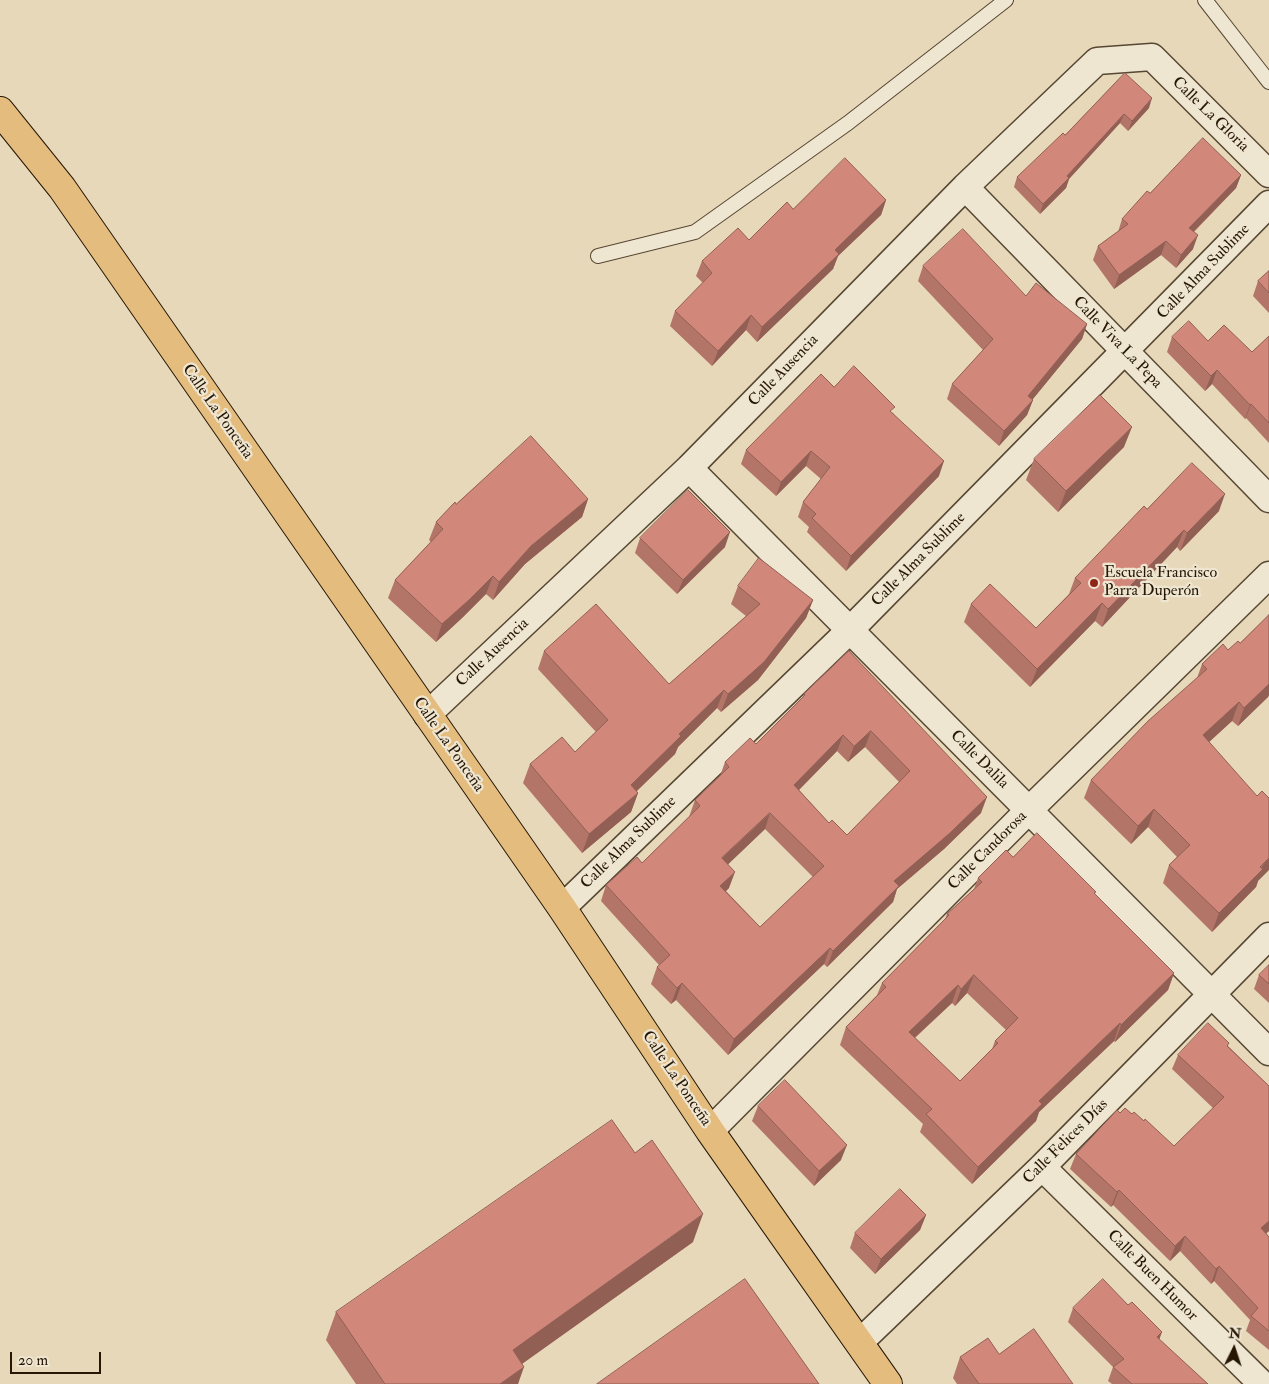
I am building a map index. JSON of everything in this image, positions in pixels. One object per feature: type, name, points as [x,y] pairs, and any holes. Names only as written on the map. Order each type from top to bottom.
[{"type":"main road","name":"Calle La Ponceña","points":[[0,111],[62,188],[562,908],[710,1131],[888,1384]]},
{"type":"street","name":"Calle La Gloria","points":[[1152,57],[1269,174]]},
{"type":"street","name":"Calle Ausencia","points":[[427,715],[689,468],[965,187],[1097,61],[1152,57]]},
{"type":"street","name":"Calle Viva La Pepa","points":[[965,187],[1269,499]]},
{"type":"street","name":"Calle Alma Sublime","points":[[562,908],[849,631],[1269,204]]},
{"type":"street","name":"Calle Dalila","points":[[689,468],[1210,995],[1269,1052]]},
{"type":"street","name":"Calle Candorosa","points":[[710,1131],[1029,810],[1269,575]]},
{"type":"street","name":"Calle Felices Días","points":[[860,1343],[1042,1167],[1269,936]]},
{"type":"street","name":"Calle Buen Humor","points":[[1042,1167],[1262,1384]]},
{"type":"lane","points":[[598,256],[695,232],[848,123],[1006,0]]},
{"type":"lane","points":[[1205,0],[1269,82]]},
{"type":"building","points":[[1125,73],[1152,98],[1132,121],[1124,114],[1067,176],[1069,178],[1043,204],[1017,177],[1063,133],[1065,135]]},
{"type":"building","points":[[1203,138],[1241,175],[1189,228],[1198,235],[1181,255],[1166,241],[1119,275],[1098,246],[1128,224],[1122,219],[1147,191],[1150,193]]},
{"type":"building","points":[[845,158],[886,200],[835,250],[839,254],[762,327],[751,315],[718,351],[675,311],[712,273],[702,261],[738,228],[749,240],[787,202],[793,209]]},
{"type":"building","points":[[963,229],[1026,296],[1036,283],[1087,324],[1028,396],[1033,400],[1004,431],[952,384],[993,339],[923,266]]},
{"type":"building","points":[[1269,271],[1269,293],[1258,281]]},
{"type":"building","points":[[1189,321],[1208,341],[1224,325],[1252,352],[1269,336],[1269,423],[1217,370],[1211,376],[1172,337]]},
{"type":"building","points":[[854,366],[895,407],[890,411],[944,461],[851,556],[812,518],[816,514],[803,502],[830,467],[811,451],[781,482],[746,450],[821,374],[834,387]]},
{"type":"building","points":[[1100,395],[1132,427],[1066,491],[1034,459]]},
{"type":"building","points":[[531,436],[588,499],[531,546],[499,582],[493,576],[442,624],[395,580],[443,529],[436,522],[455,502],[456,504]]},
{"type":"building","points":[[1192,463],[1225,494],[1187,533],[1184,530],[1108,609],[1102,603],[1037,669],[971,604],[990,584],[1036,628],[1081,583],[1075,578],[1144,506],[1147,509]]},
{"type":"building","points":[[688,490],[730,532],[683,580],[640,538]]},
{"type":"building","points":[[759,558],[813,600],[764,662],[728,694],[724,690],[679,734],[681,736],[631,785],[638,793],[589,834],[530,764],[562,737],[575,752],[608,720],[544,651],[596,604],[669,684],[760,604],[738,586]]},
{"type":"building","points":[[1269,615],[1269,684],[1244,708],[1239,702],[1203,735],[1257,796],[1262,791],[1269,798],[1269,858],[1260,867],[1263,869],[1219,913],[1169,865],[1190,845],[1154,809],[1138,826],[1091,780],[1148,721],[1207,669],[1202,664],[1223,644],[1228,650],[1238,641],[1240,643]]},
{"type":"building","points":[[849,651],[987,797],[950,833],[894,881],[899,886],[833,951],[830,948],[734,1039],[682,983],[677,988],[657,967],[670,955],[606,885],[637,857],[642,863],[700,806],[695,800],[729,767],[725,762],[750,738],[756,744]],"holes":[[[871,731],[910,771],[847,835],[832,820],[829,823],[794,785],[843,735],[854,746]],[[770,813],[824,866],[760,927],[720,886],[735,872],[722,858]]]},
{"type":"building","points":[[1037,833],[1174,973],[1039,1101],[1042,1104],[978,1167],[926,1114],[932,1109],[846,1027],[886,987],[882,983],[949,915],[947,914],[982,882],[978,878],[1006,850],[1013,857]],"holes":[[[974,975],[1018,1018],[995,1041],[998,1043],[960,1081],[909,1032],[958,985],[961,989]]]},
{"type":"building","points":[[1269,965],[1269,984],[1259,975]]},
{"type":"building","points":[[1208,1023],[1229,1043],[1227,1046],[1269,1086],[1269,1221],[1261,1228],[1269,1237],[1269,1331],[1251,1316],[1258,1308],[1219,1266],[1216,1269],[1185,1236],[1175,1246],[1119,1190],[1117,1192],[1076,1154],[1117,1110],[1120,1113],[1125,1108],[1132,1114],[1134,1112],[1144,1121],[1145,1119],[1174,1146],[1224,1097],[1178,1055]]},
{"type":"building","points":[[785,1080],[847,1145],[819,1171],[758,1106]]},
{"type":"building","points":[[612,1120],[635,1153],[652,1140],[703,1214],[513,1350],[524,1367],[500,1384],[385,1384],[336,1312]]},
{"type":"building","points":[[900,1189],[926,1215],[881,1259],[855,1233]]},
{"type":"building","points":[[745,1279],[819,1384],[597,1384]]},
{"type":"building","points":[[1103,1279],[1128,1305],[1132,1302],[1162,1332],[1157,1337],[1208,1384],[1132,1384],[1113,1367],[1124,1359],[1073,1308]]},
{"type":"building","points":[[1034,1329],[1073,1384],[979,1384],[960,1357],[988,1338],[999,1354]]},
{"type":"place","name":"Escuela Francisco Parra Duperón","points":[[1094,583]]}]
